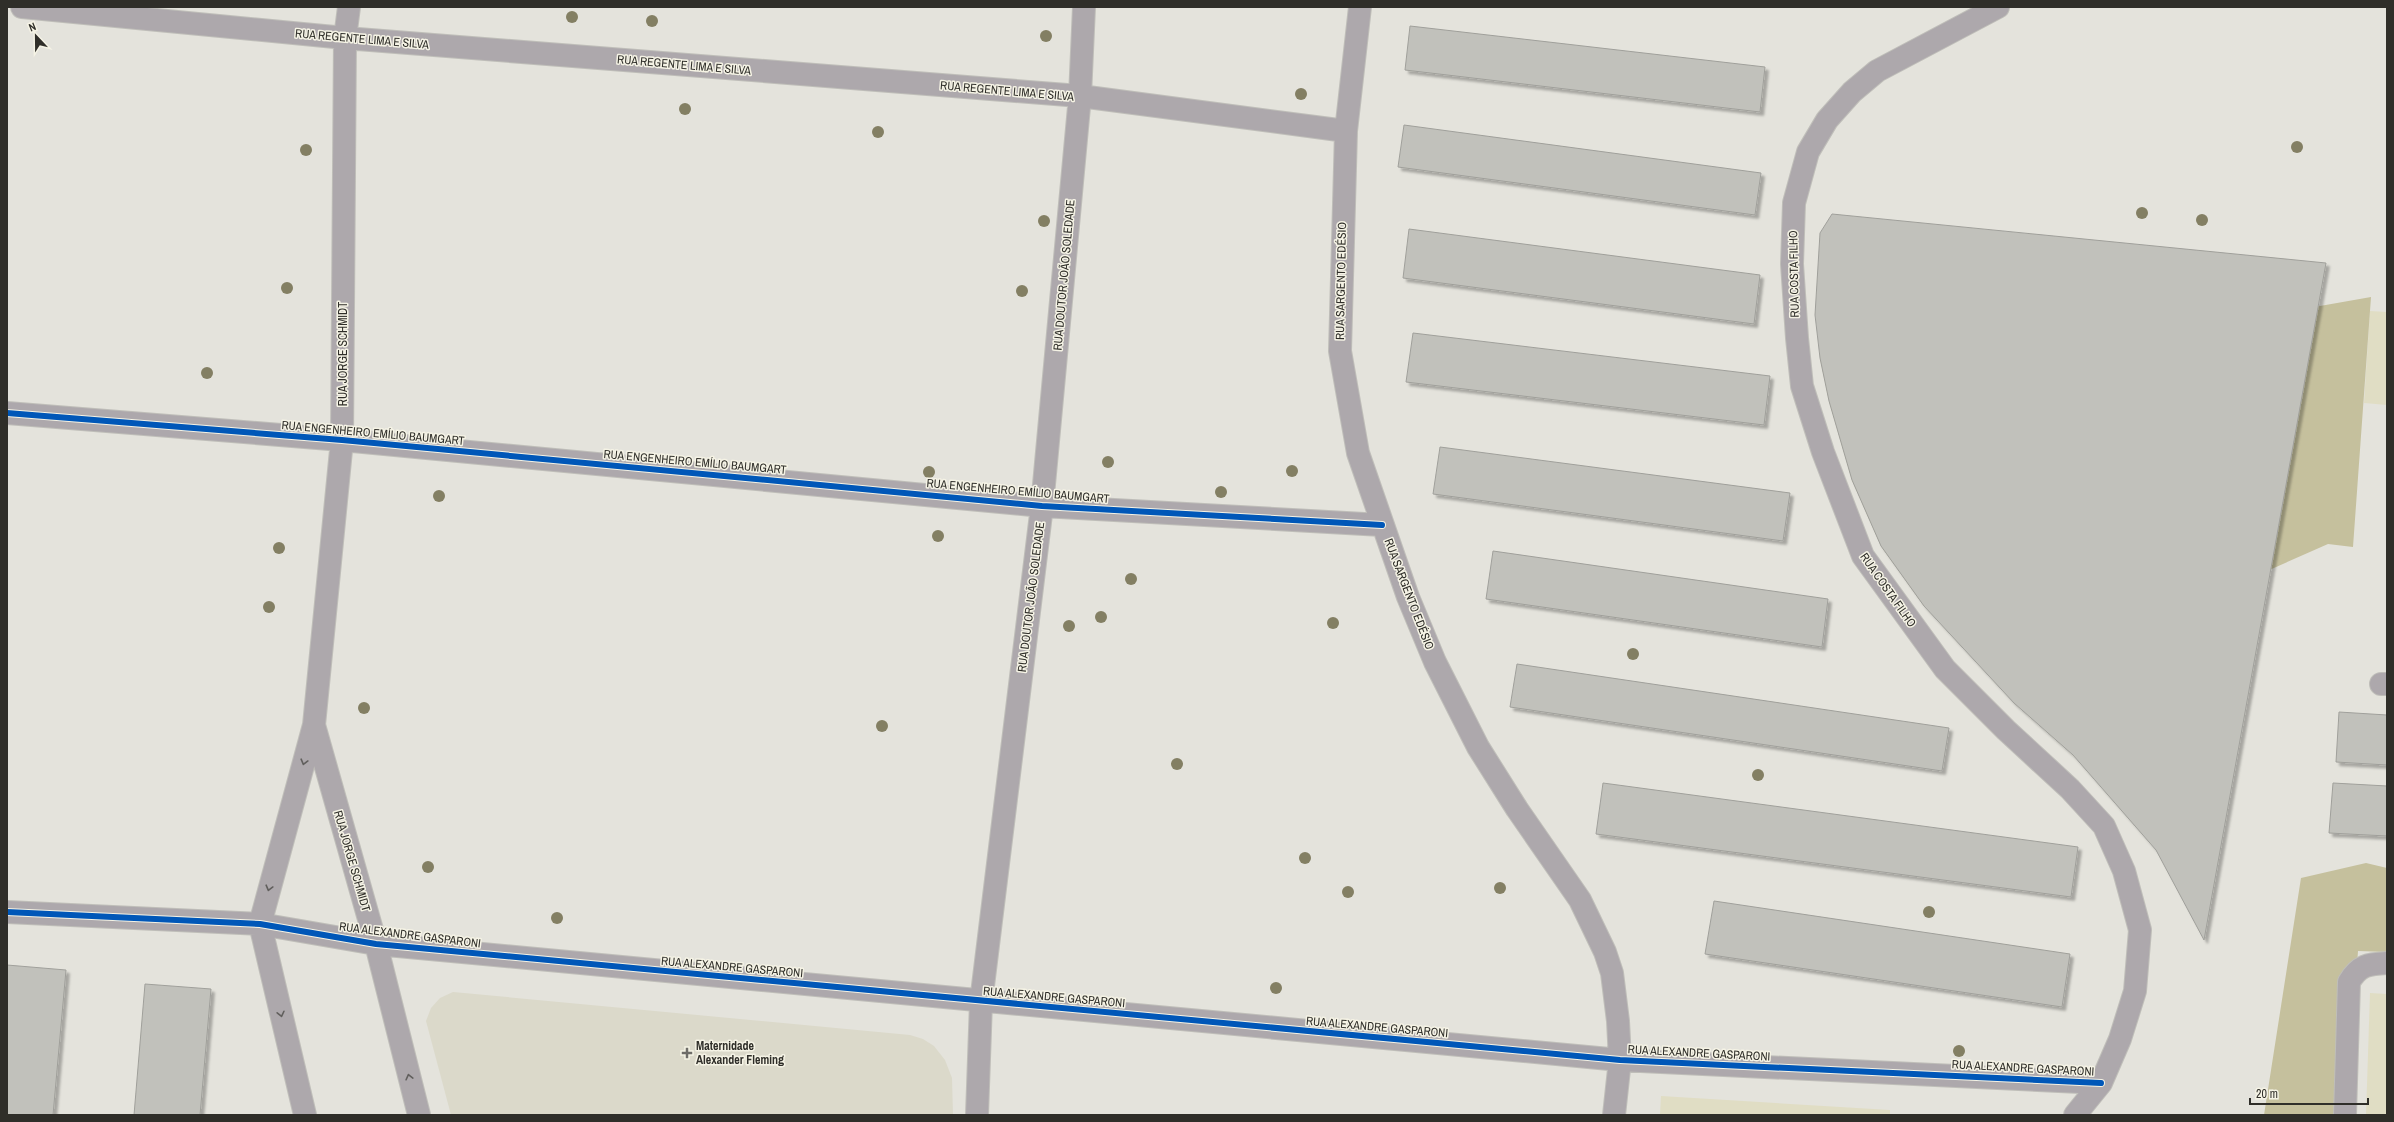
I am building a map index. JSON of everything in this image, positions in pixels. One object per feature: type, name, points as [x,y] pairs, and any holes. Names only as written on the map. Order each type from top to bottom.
[{"type":"street","name":"RUA REGENTE LIMA E SILVA","points":[[22,7],[345,38],[1080,96],[1346,131]]},
{"type":"street","name":"RUA JORGE SCHMIDT","points":[[305,1115],[260,924],[314,725],[342,440],[345,38],[349,7]]},
{"type":"street","name":"RUA DOUTOR JOÃO SOLEDADE","points":[[977,1115],[981,1002],[1042,506],[1080,96],[1084,7]]},
{"type":"street","name":"RUA SARGENTO EDÉSIO","points":[[1360,7],[1346,131],[1340,351],[1358,453],[1408,597],[1435,662],[1478,747],[1517,809],[1580,900],[1594,926],[1612,974],[1618,1021],[1620,1060],[1614,1115]]},
{"type":"street","name":"RUA COSTA FILHO","points":[[1998,7],[1877,71],[1852,92],[1827,120],[1808,152],[1794,203],[1792,264],[1796,338],[1805,393],[1823,452],[1863,556],[1945,669],[2006,730],[2070,789],[2104,826],[2124,871],[2140,930],[2135,991],[2120,1039],[2102,1083],[2075,1115]]},
{"type":"street","name":"RUA ENGENHEIRO EMÍLIO BAUMGART","points":[[7,413],[342,440],[1042,506],[1382,525]]},
{"type":"street","name":"RUA JORGE SCHMIDT","points":[[314,725],[376,944],[419,1115]]},
{"type":"street","name":"RUA ALEXANDRE GASPARONI","points":[[7,912],[260,924],[376,944],[981,1002],[1620,1060],[2102,1083]]},
{"type":"street","points":[[2345,1115],[2349,982],[2355,971],[2370,964],[2387,963]]},
{"type":"shaded area","points":[[2371,297],[2353,547],[2328,544],[2206,598],[1924,606],[1881,546],[1852,480],[1829,401],[1820,358],[1937,318],[2274,314]]},
{"type":"shaded area","points":[[2370,311],[2387,312],[2387,405],[2364,403]]},
{"type":"shaded area","points":[[2366,863],[2387,868],[2387,952],[2358,951],[2346,1115],[2264,1115],[2301,878]]},
{"type":"shaded area","name":"Maternidade Alexander Fleming","points":[[453,992],[910,1035],[923,1039],[934,1046],[945,1060],[952,1078],[953,1115],[451,1115],[426,1021],[431,1008],[440,998]]},
{"type":"shaded area","points":[[2370,993],[2387,994],[2387,1115],[2366,1115]]},
{"type":"shaded area","points":[[1661,1096],[1890,1110],[1890,1115],[1660,1115]]},
{"type":"building","points":[[1410,26],[1765,67],[1760,112],[1405,70]]},
{"type":"building","points":[[1404,125],[1761,173],[1755,215],[1398,167]]},
{"type":"building","points":[[1832,214],[2326,263],[2204,940],[2156,850],[2073,755],[2014,703],[1924,606],[1881,546],[1852,480],[1829,401],[1820,358],[1815,315],[1820,233]]},
{"type":"building","points":[[1409,229],[1760,275],[1754,324],[1403,278]]},
{"type":"building","points":[[1413,333],[1770,376],[1764,425],[1406,382]]},
{"type":"building","points":[[1440,447],[1790,493],[1783,541],[1433,494]]},
{"type":"building","points":[[1493,551],[1828,599],[1822,647],[1486,599]]},
{"type":"building","points":[[1517,664],[1949,728],[1942,771],[1510,707]]},
{"type":"building","points":[[2339,712],[2387,715],[2387,765],[2336,762]]},
{"type":"building","points":[[1603,783],[2078,847],[2071,897],[1596,834]]},
{"type":"building","points":[[2333,783],[2387,786],[2387,836],[2329,833]]},
{"type":"building","points":[[1714,901],[2070,954],[2062,1007],[1705,954]]},
{"type":"building","points":[[7,965],[66,970],[53,1115],[7,1115]]},
{"type":"building","points":[[145,984],[211,989],[200,1115],[134,1115]]},
{"type":"cycle path","points":[[7,413],[342,440],[1042,506],[1382,525]]},
{"type":"cycle path","points":[[7,912],[260,924],[376,944],[1620,1060],[2101,1083]]},
{"type":"place","name":"Maternidade Alexander Fleming","points":[[687,1053]]}]
